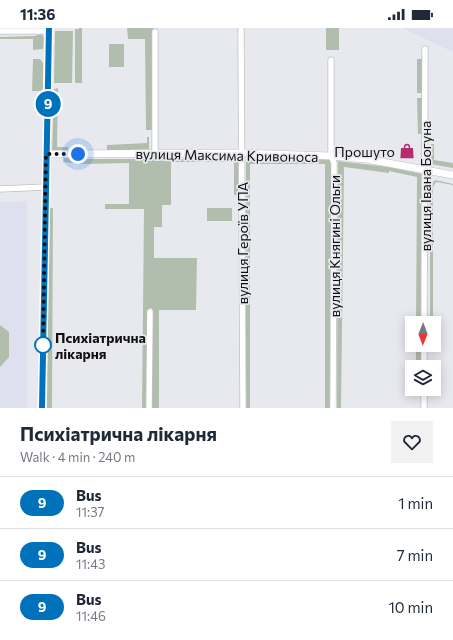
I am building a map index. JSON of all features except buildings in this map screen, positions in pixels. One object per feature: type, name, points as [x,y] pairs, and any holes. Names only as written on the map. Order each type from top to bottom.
[{"type":"street","points":[[0,31],[49,29],[42,408]]},
{"type":"street","name":"вулиця Героїв УПА","points":[[241,30],[243,408]]},
{"type":"street","points":[[155,153],[156,32]]},
{"type":"street","name":"вулиця Івана Богуна","points":[[424,316],[425,49]]},
{"type":"street","name":"вулиця Княгині Ольги","points":[[331,60],[331,156],[334,163],[333,408]]},
{"type":"street","name":"вулиця Максима Кривоноса","points":[[46,154],[242,153],[331,156],[399,164],[453,175]]},
{"type":"street","points":[[0,189],[46,187]]},
{"type":"street","points":[[149,408],[150,312]]},
{"type":"street","points":[[424,396],[424,408]]},
{"type":"shaded area","points":[[403,28],[453,28],[453,52],[417,35]]},
{"type":"shaded area","points":[[27,201],[27,408],[0,408],[0,202]]},
{"type":"green space","points":[[82,28],[82,83],[75,83],[75,29]]},
{"type":"green space","points":[[127,28],[153,28],[153,130],[146,130],[145,39],[128,39]]},
{"type":"green space","points":[[326,28],[339,28],[339,50],[326,50]]},
{"type":"green space","points":[[55,31],[73,31],[72,83],[54,83]]},
{"type":"green space","points":[[42,34],[44,38],[43,49],[33,50],[33,39],[0,39],[0,37],[34,36]]},
{"type":"green space","points":[[109,44],[124,44],[124,67],[109,67]]},
{"type":"green space","points":[[33,59],[40,59],[43,63],[43,89],[41,91],[32,91]]},
{"type":"green space","points":[[417,59],[422,59],[422,93],[417,93]]},
{"type":"green space","points":[[58,88],[57,147],[68,147],[68,151],[52,151],[54,89]]},
{"type":"green space","points":[[417,98],[422,98],[423,134],[418,134]]},
{"type":"green space","points":[[147,137],[149,137],[149,149],[107,151],[107,145],[147,143]]},
{"type":"green space","points":[[431,144],[434,144],[434,160],[453,163],[453,168],[431,164]]},
{"type":"green space","points":[[64,158],[238,159],[238,195],[234,195],[234,162],[171,162],[171,205],[162,205],[162,227],[154,227],[154,258],[197,258],[196,310],[159,310],[159,408],[151,408],[152,308],[148,309],[146,408],[142,408],[144,209],[105,209],[105,204],[129,204],[129,163],[83,164],[63,162]]},
{"type":"green space","points":[[246,159],[331,159],[331,408],[325,408],[325,164],[250,164],[250,408],[246,408]]},
{"type":"green space","points":[[338,161],[389,167],[422,174],[421,316],[416,316],[417,177],[389,171],[389,173],[344,167],[341,408],[337,408]]},
{"type":"green space","points":[[435,180],[453,184],[436,182],[433,187],[433,316],[430,316],[430,186]]},
{"type":"green space","points":[[49,208],[53,208],[52,408],[47,408]]},
{"type":"green space","points":[[207,208],[232,208],[232,221],[207,221]]},
{"type":"green space","points":[[0,325],[9,332],[9,357],[0,367]]},
{"type":"green space","points":[[416,352],[421,352],[421,360],[416,360]]},
{"type":"bus line","name":"9","points":[[42,408],[49,28]]},
{"type":"place","name":"Прошуто","points":[[407,151]]},
{"type":"place","name":"Психіатрична лікарня","points":[[43,345]]},
{"type":"route","points":[[43,345],[46,154],[78,154]]}]
